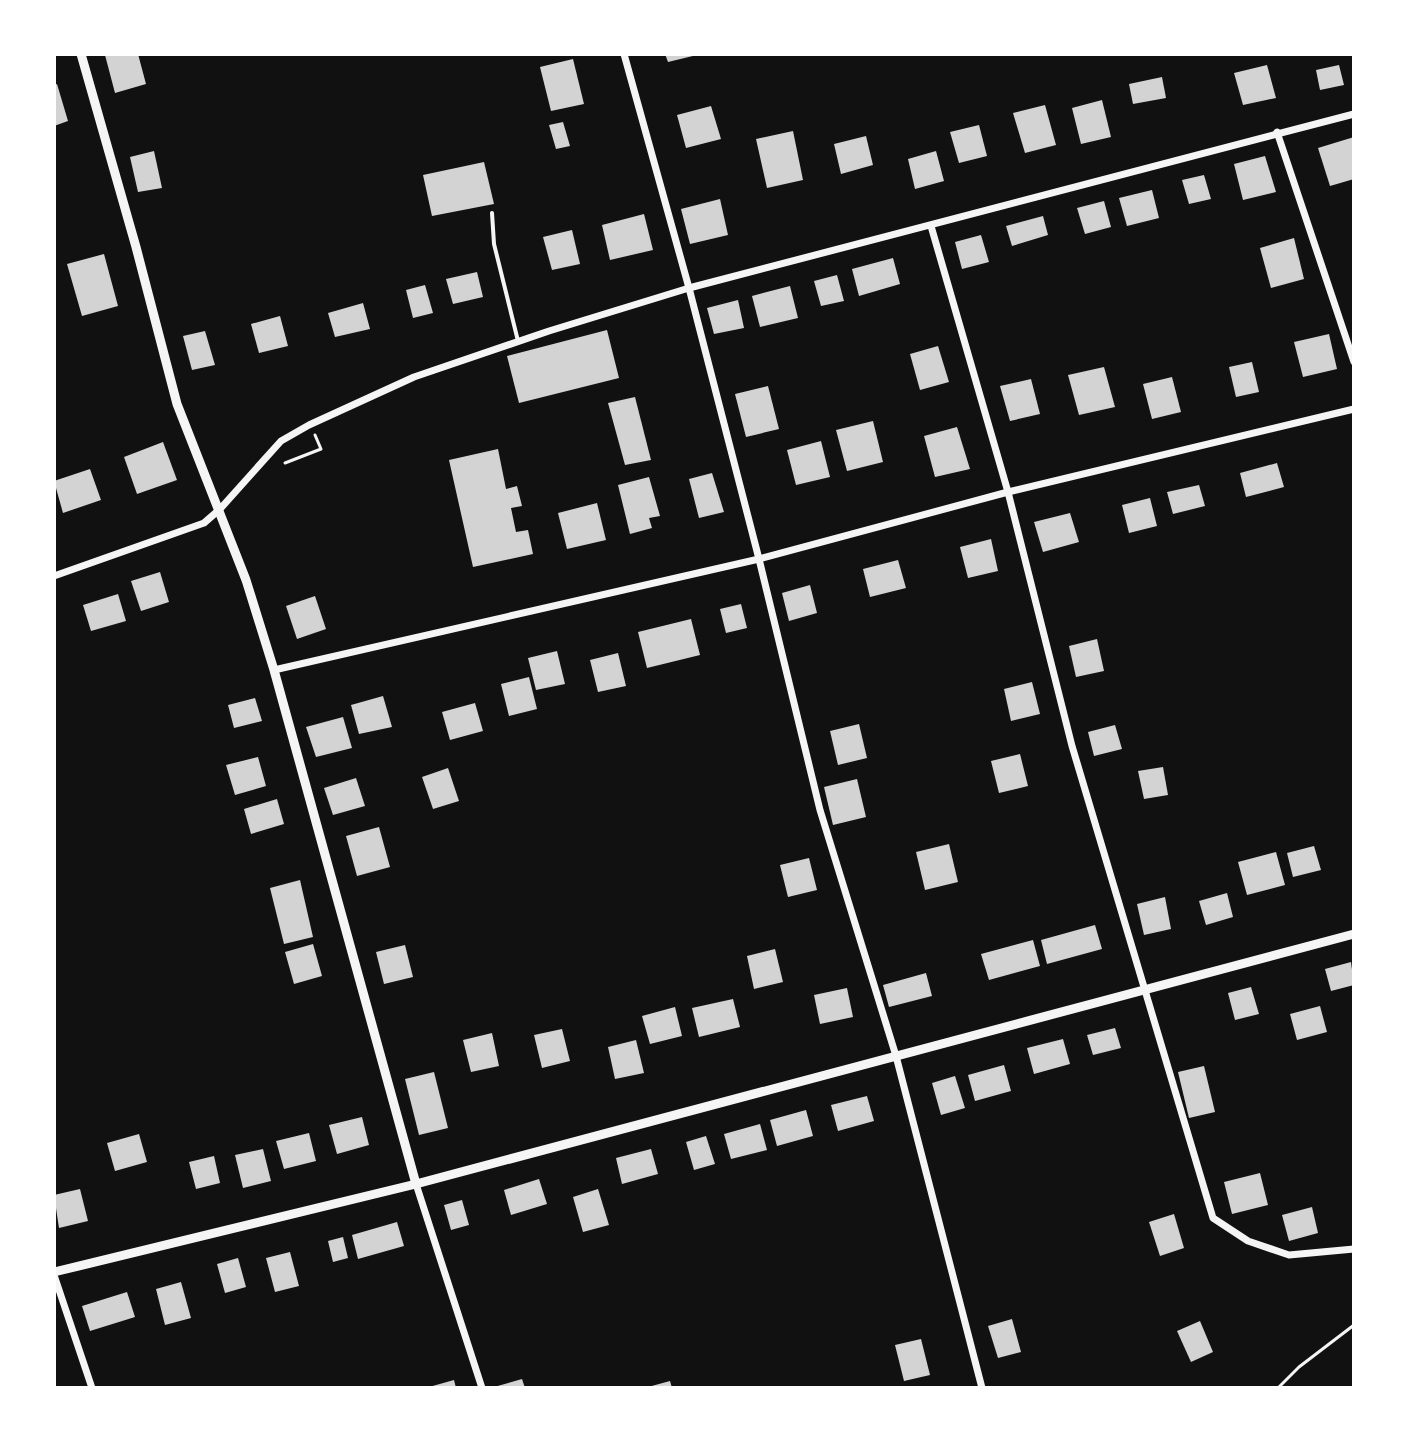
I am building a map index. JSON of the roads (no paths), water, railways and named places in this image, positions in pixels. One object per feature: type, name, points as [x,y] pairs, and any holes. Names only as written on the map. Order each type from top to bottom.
[{"type":"street","points":[[81,54],[177,404],[246,580],[274,670],[416,1184],[482,1388]]},
{"type":"street","points":[[624,54],[689,288],[820,810],[896,1056],[982,1388]]},
{"type":"street","points":[[54,576],[204,523],[281,441],[414,377],[689,288],[1354,114]]},
{"type":"street","points":[[1277,132],[1354,362]]},
{"type":"street","points":[[931,226],[1008,492],[1072,746],[1213,1218],[1248,1241],[1289,1255],[1354,1249]]},
{"type":"street","points":[[274,670],[759,559],[1008,492],[1354,409]]},
{"type":"street","points":[[92,1388],[54,1274],[416,1184],[1354,934]]},
{"type":"lane","points":[[492,213],[494,244],[518,341]]}]
